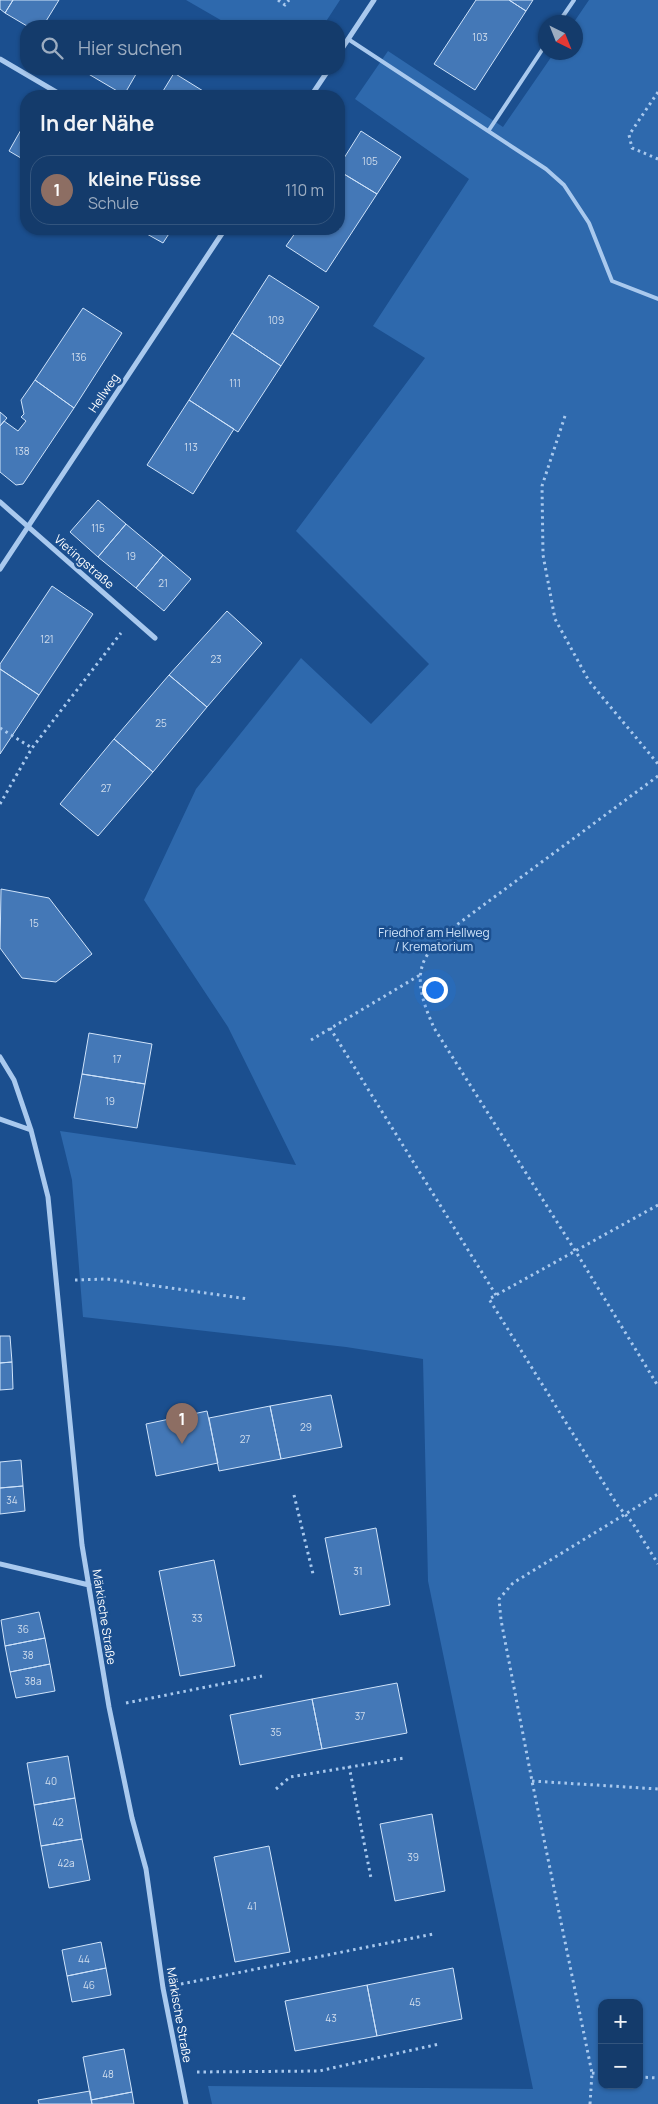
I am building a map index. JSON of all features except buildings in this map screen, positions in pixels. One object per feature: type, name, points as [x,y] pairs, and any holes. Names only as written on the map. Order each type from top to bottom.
[{"type":"street","points":[[345,44],[374,0]]},
{"type":"street","points":[[0,59],[20,71]]},
{"type":"street","points":[[27,75],[53,90]]},
{"type":"street","points":[[315,90],[325,75]]},
{"type":"street","name":"Hellweg","points":[[0,569],[221,235]]},
{"type":"street","name":"Vietingstraße","points":[[0,502],[155,638]]},
{"type":"street","name":"Märkische Straße","points":[[0,1057],[14,1080],[31,1130],[48,1197],[79,1524],[109,1707],[132,1818],[146,1870],[163,1988],[186,2104]]},
{"type":"street","points":[[0,1118],[31,1130]]},
{"type":"street","points":[[0,1564],[89,1585]]},
{"type":"lane","points":[[564,15],[574,0]]},
{"type":"lane","points":[[348,39],[546,169],[564,185],[589,223],[612,281],[658,299]]},
{"type":"lane","points":[[489,130],[538,56]]},
{"type":"path","points":[[278,0],[285,5],[289,0]]},
{"type":"path","points":[[658,92],[629,135],[632,148],[658,159]]},
{"type":"path","points":[[565,416],[542,486],[543,555],[555,619],[589,681],[658,764]]},
{"type":"path","points":[[0,804],[32,748],[132,618]]},
{"type":"path","points":[[0,728],[32,748]]},
{"type":"path","points":[[658,776],[443,935],[425,958],[420,975],[422,1002],[434,1028],[576,1252],[658,1386]]},
{"type":"path","points":[[311,1040],[420,975]]},
{"type":"path","points":[[330,1028],[496,1296]]},
{"type":"path","points":[[658,1205],[490,1299],[618,1506],[626,1514],[658,1564]]},
{"type":"path","points":[[56,1280],[107,1279],[248,1299]]},
{"type":"path","points":[[590,2104],[592,2073],[532,1781],[501,1620],[499,1599],[513,1583],[658,1494]]},
{"type":"path","points":[[294,1495],[313,1574]]},
{"type":"path","points":[[109,1707],[262,1676]]},
{"type":"path","points":[[276,1789],[290,1777],[404,1758]]},
{"type":"path","points":[[349,1766],[371,1878]]},
{"type":"path","points":[[532,1781],[658,1789]]},
{"type":"path","points":[[163,1988],[433,1934]]},
{"type":"path","points":[[180,2072],[319,2071],[439,2044]]},
{"type":"path","points":[[592,2073],[598,2074]]},
{"type":"path","points":[[643,2077],[658,2078]]},
{"type":"green space","points":[[186,0],[340,0],[327,20],[221,20]]},
{"type":"green space","name":"Friedhof am Hellweg / Krematorium","points":[[589,0],[658,0],[658,2104],[212,2104],[208,2086],[533,2089],[428,1581],[423,1359],[346,1347],[83,1317],[72,1180],[60,1131],[296,1165],[228,1027],[144,900],[196,789],[301,658],[371,724],[429,664],[296,531],[425,358],[373,326],[469,179],[355,99],[388,51],[503,127],[549,60],[583,60],[583,15],[579,15]]},
{"type":"place","name":"kleine Füsse","points":[[182,1444]]}]
